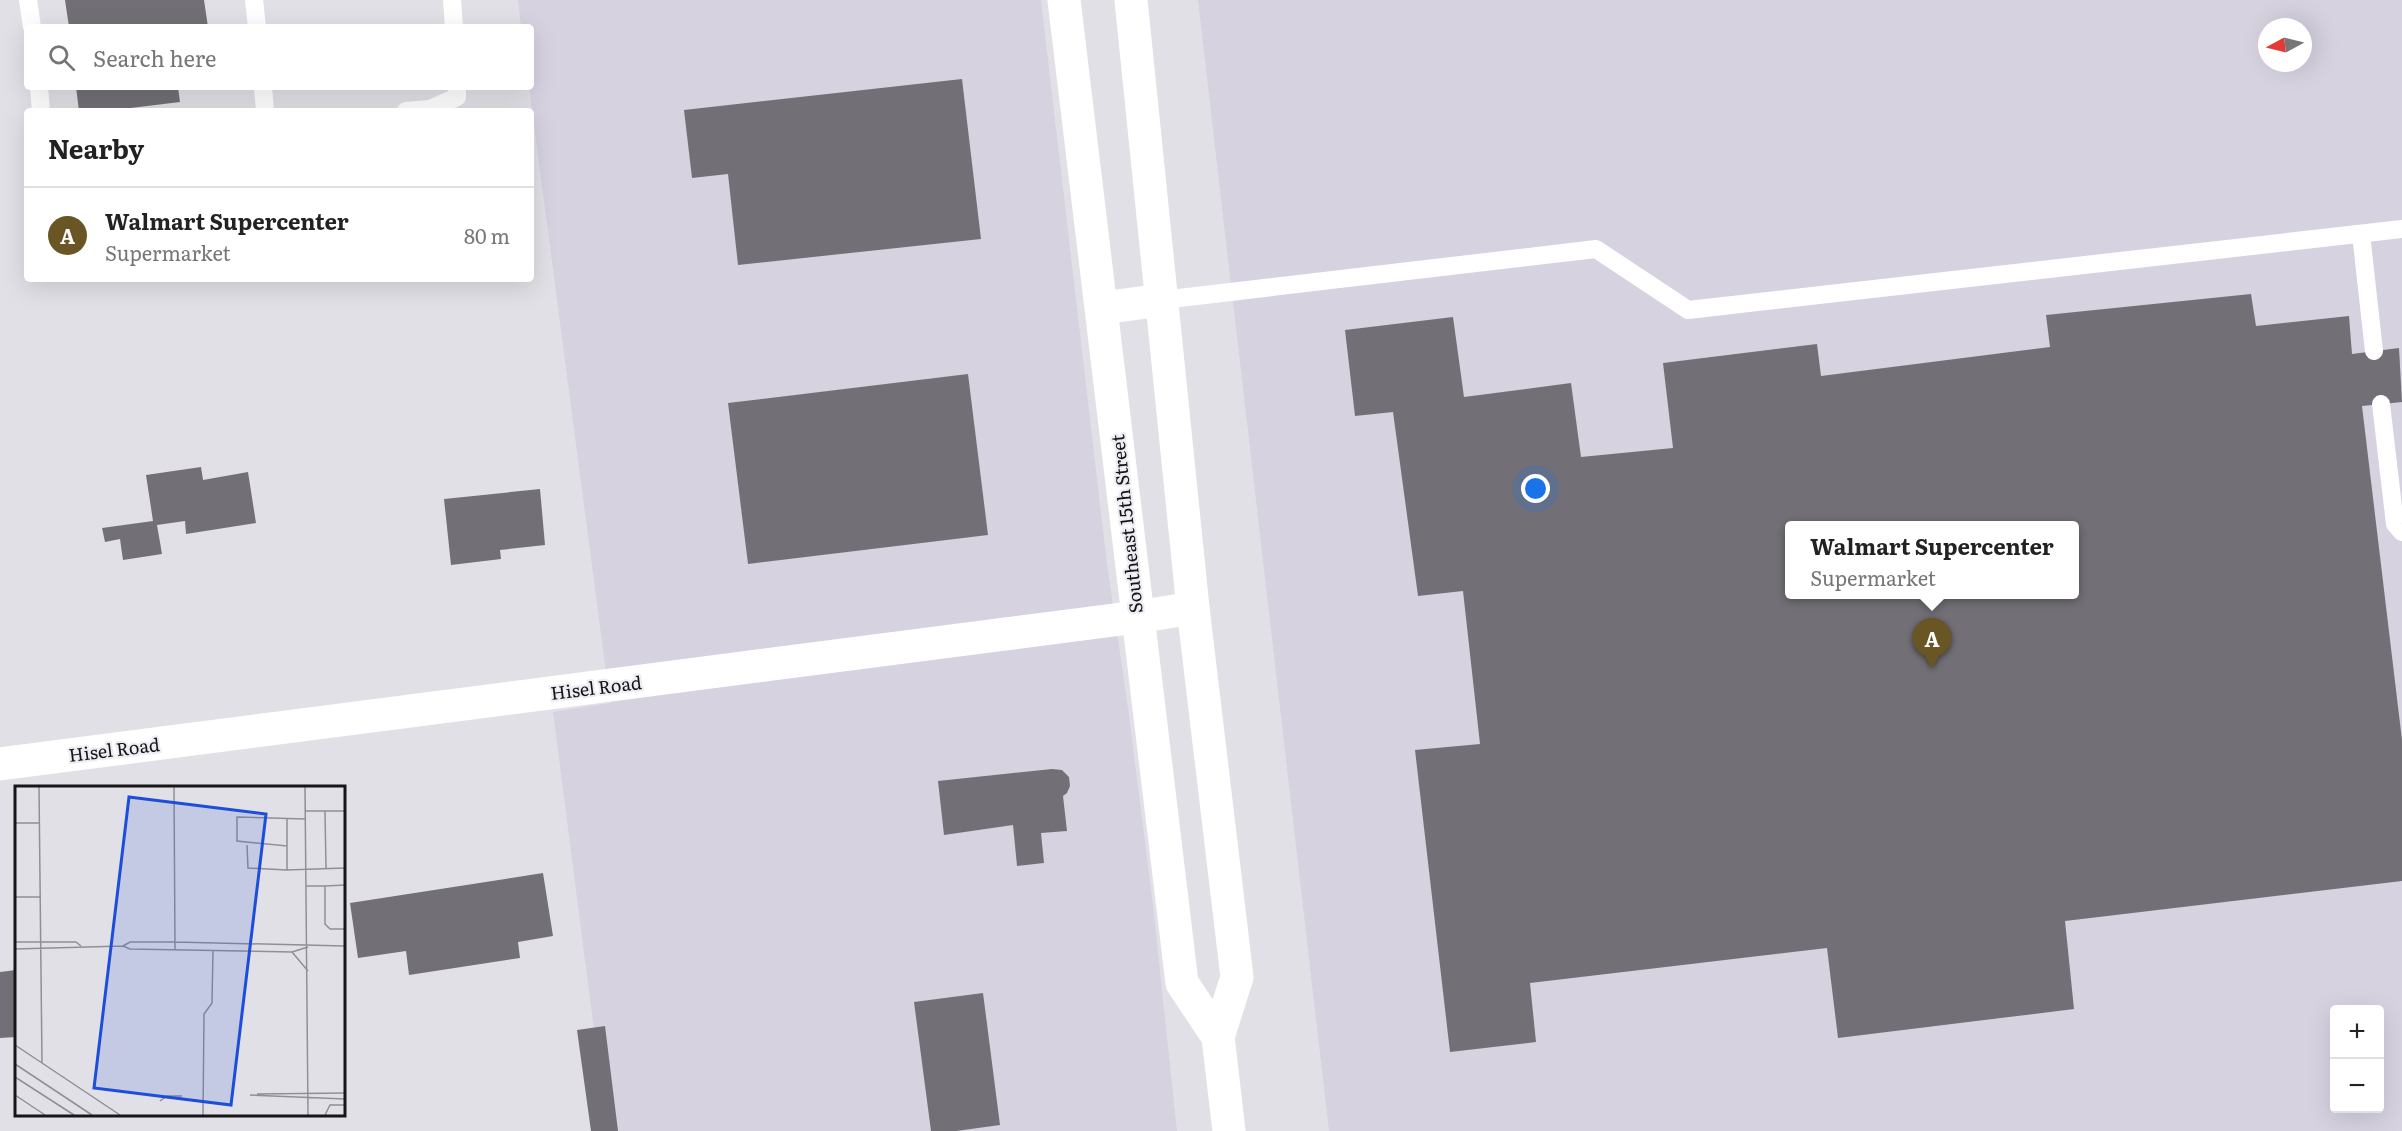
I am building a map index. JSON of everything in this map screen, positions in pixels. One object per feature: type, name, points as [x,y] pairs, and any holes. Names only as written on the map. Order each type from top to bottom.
[{"type":"main road","name":"Southeast 15th Street","points":[[1064,0],[1182,983],[1218,1037]]},
{"type":"main road","name":"Southeast 15th Street","points":[[1131,0],[1193,608],[1238,977],[1218,1037],[1229,1131]]},
{"type":"main road","points":[[1102,308],[1162,300]]},
{"type":"main road","name":"Hisel Road","points":[[0,764],[1193,608]]},
{"type":"lane","points":[[28,0],[32,24]]},
{"type":"lane","points":[[254,0],[257,24]]},
{"type":"lane","points":[[452,0],[454,24]]},
{"type":"lane","points":[[39,90],[42,108]]},
{"type":"lane","points":[[262,90],[265,108]]},
{"type":"lane","points":[[431,108],[457,97],[457,90]]},
{"type":"lane","points":[[1162,300],[1596,249],[1688,310],[2402,229]]},
{"type":"lane","points":[[2361,234],[2374,351]]},
{"type":"lane","points":[[2381,404],[2395,524],[2402,532]]},
{"type":"shaded area","points":[[518,0],[1041,0],[1107,564],[1153,905],[1177,1131],[607,1131],[553,712],[610,703],[534,125],[534,108],[532,108],[529,90],[534,90],[534,24],[521,24]]},
{"type":"shaded area","points":[[1198,0],[2402,0],[2402,1131],[1329,1131]]},
{"type":"building","points":[[65,0],[204,0],[208,24],[69,24]]},
{"type":"building","points":[[962,79],[981,239],[738,265],[728,174],[692,178],[684,110]]},
{"type":"building","points":[[76,90],[178,90],[180,102],[131,108],[79,108]]},
{"type":"building","points":[[2251,294],[2256,326],[2349,316],[2352,354],[2399,348],[2402,402],[2362,406],[2402,740],[2402,881],[2065,921],[2074,1009],[1838,1038],[1827,948],[1530,983],[1536,1042],[1450,1052],[1415,750],[1480,744],[1463,591],[1418,596],[1393,412],[1355,416],[1345,330],[1453,317],[1464,397],[1571,383],[1581,457],[1673,448],[1663,363],[1817,344],[1821,376],[2050,347],[2046,315]]},
{"type":"building","points":[[968,374],[988,535],[748,564],[728,403]]},
{"type":"building","points":[[201,467],[203,480],[248,472],[256,523],[186,534],[185,521],[157,525],[162,554],[123,560],[120,539],[105,542],[102,528],[153,521],[146,475]]},
{"type":"building","points":[[540,489],[545,545],[500,550],[501,559],[451,565],[444,499]]},
{"type":"building","points":[[1052,769],[1062,770],[1069,777],[1070,786],[1063,796],[1067,831],[1041,833],[1044,863],[1017,866],[1013,825],[944,835],[938,781]]},
{"type":"building","points":[[543,873],[553,936],[518,942],[520,958],[409,975],[406,951],[358,958],[350,903]]},
{"type":"building","points":[[15,970],[15,1037],[0,1038],[0,972]]},
{"type":"building","points":[[983,993],[1000,1125],[956,1131],[931,1131],[914,1002]]},
{"type":"building","points":[[605,1026],[618,1131],[591,1131],[577,1030]]},
{"type":"place","name":"Walmart Supercenter","points":[[1932,668]]}]
